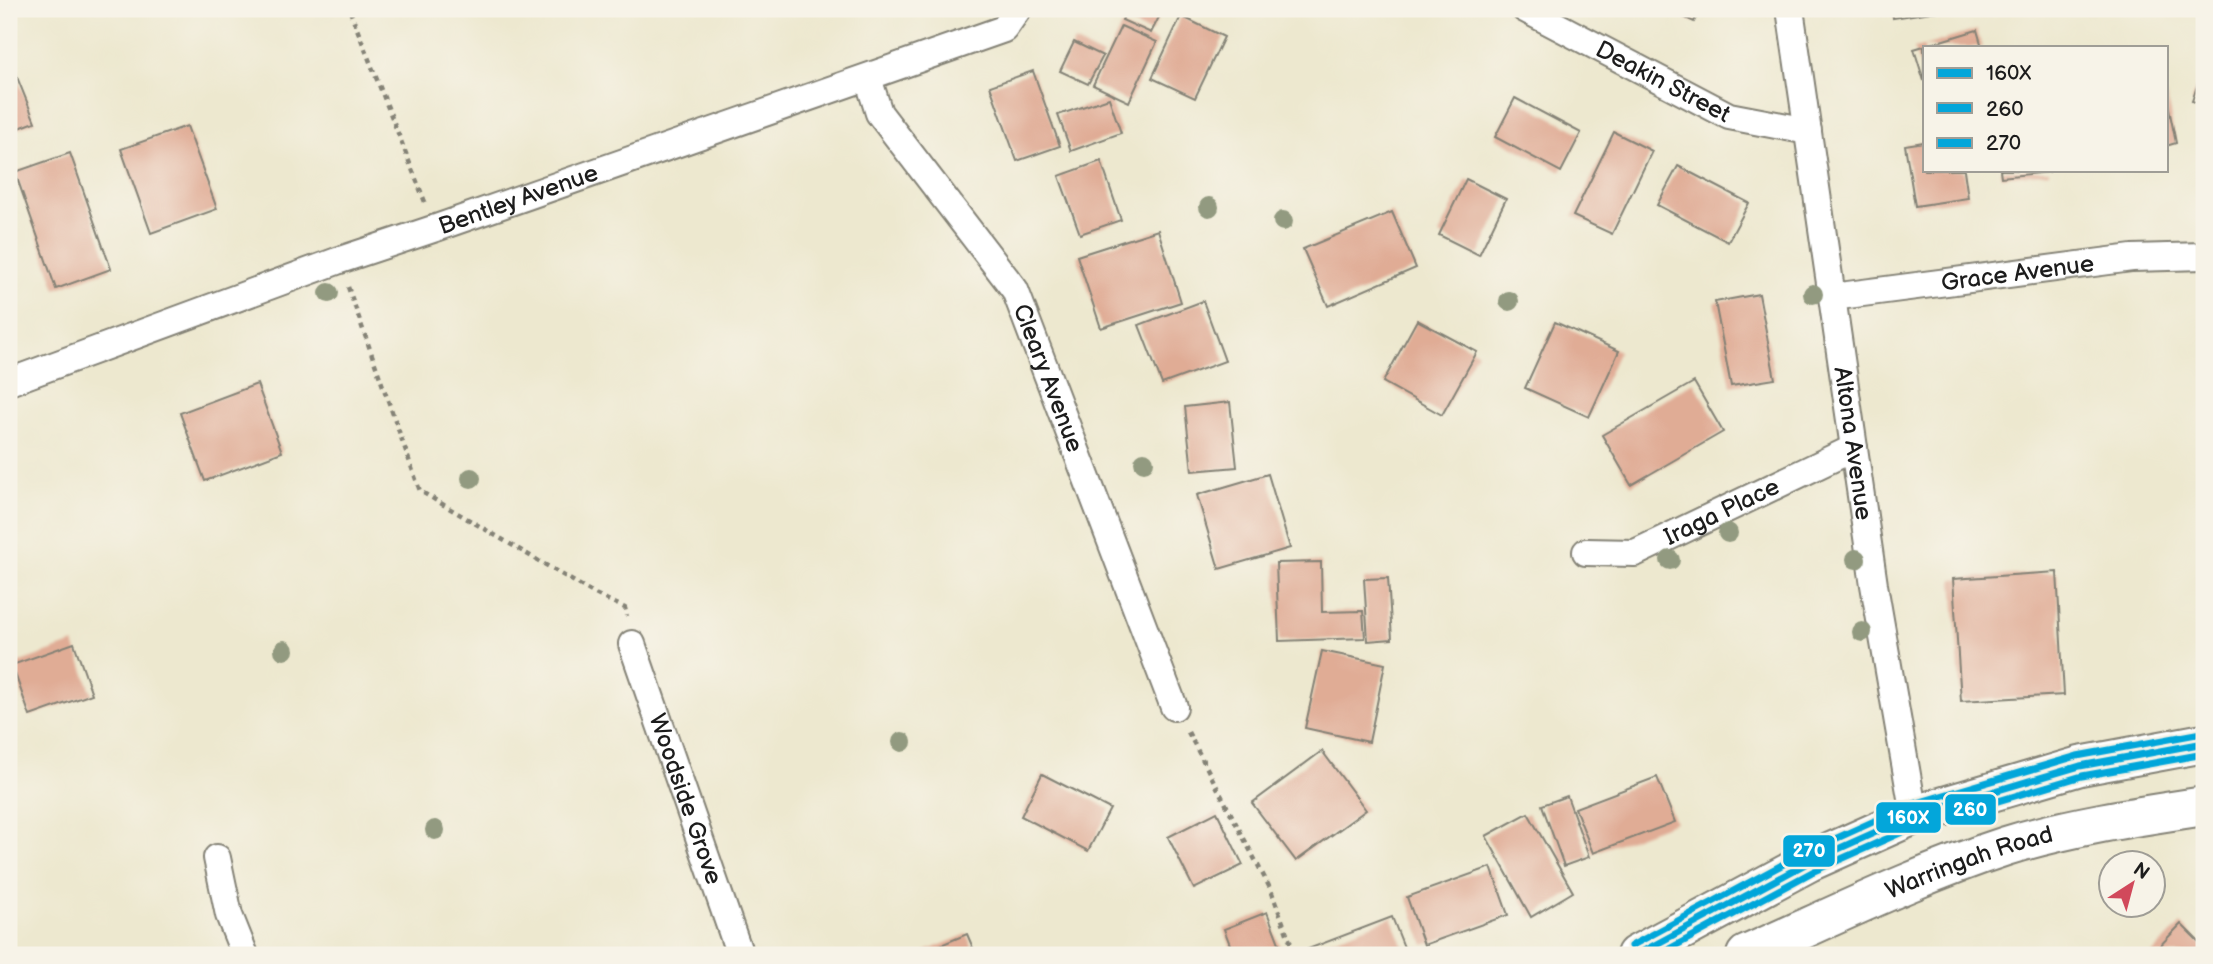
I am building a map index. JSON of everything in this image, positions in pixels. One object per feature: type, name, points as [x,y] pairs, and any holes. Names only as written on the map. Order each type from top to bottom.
[{"type":"highway","points":[[1636,955],[1809,862],[1914,815],[2080,766],[2204,743]]},
{"type":"highway","name":"Warringah Road","points":[[1746,955],[1917,879],[2007,846],[2095,823],[2204,806]]},
{"type":"highway","name":"Altona Avenue","points":[[1914,815],[1917,879]]},
{"type":"street","name":"Bentley Avenue","points":[[9,382],[337,261],[1004,29],[1018,9]]},
{"type":"street","name":"Deakin Street","points":[[1525,9],[1729,116],[1808,131]]},
{"type":"street","name":"Altona Avenue","points":[[1790,9],[1874,585],[1914,815]]},
{"type":"street","name":"Cleary Avenue","points":[[868,78],[879,113],[1015,290],[1174,707]]},
{"type":"street","name":"Grace Avenue","points":[[1832,297],[2132,258],[2204,256]]},
{"type":"street","name":"Iraga Place","points":[[1586,552],[1635,553],[1854,448]]},
{"type":"street","name":"Woodside Grove","points":[[632,644],[740,955]]},
{"type":"street","points":[[217,858],[229,915],[245,955]]},
{"type":"path","points":[[350,11],[436,228]]},
{"type":"path","points":[[337,261],[420,491],[595,594],[625,608],[632,644]]},
{"type":"path","points":[[1174,707],[1271,890],[1295,955]]},
{"type":"building","points":[[1127,9],[1163,9],[1151,33],[1122,20]]},
{"type":"building","points":[[1667,9],[1700,9],[1694,22]]},
{"type":"building","points":[[1892,9],[1938,9],[1938,11],[1893,18]]},
{"type":"building","points":[[1181,16],[1224,37],[1195,98],[1152,78]]},
{"type":"building","points":[[1121,26],[1157,42],[1129,102],[1093,85]]},
{"type":"building","points":[[1977,30],[1982,46],[1924,46]]},
{"type":"building","points":[[1074,42],[1103,56],[1088,84],[1060,71]]},
{"type":"building","points":[[1923,46],[1923,78],[1914,49]]},
{"type":"building","points":[[9,57],[35,122],[9,132]]},
{"type":"building","points":[[2204,66],[2204,105],[2192,101]]},
{"type":"building","points":[[1033,71],[1060,146],[1017,161],[990,86]]},
{"type":"building","points":[[1109,98],[1121,133],[1071,151],[1058,115]]},
{"type":"building","points":[[1515,98],[1581,133],[1561,172],[1495,137]]},
{"type":"building","points":[[2168,104],[2176,143],[2168,145]]},
{"type":"building","points":[[187,126],[217,209],[151,233],[121,149]]},
{"type":"building","points":[[1614,132],[1652,151],[1612,234],[1573,216]]},
{"type":"building","points":[[1923,142],[1923,172],[1964,172],[1968,198],[1915,206],[1905,145]]},
{"type":"building","points":[[70,153],[111,269],[56,289],[15,172]]},
{"type":"building","points":[[1101,161],[1121,220],[1080,234],[1059,176]]},
{"type":"building","points":[[1678,166],[1749,203],[1728,242],[1657,205]]},
{"type":"building","points":[[2000,172],[2049,172],[2001,177]]},
{"type":"building","points":[[1466,179],[1506,199],[1479,255],[1439,235]]},
{"type":"building","points":[[1392,212],[1416,268],[1328,306],[1303,249]]},
{"type":"building","points":[[1158,230],[1181,302],[1101,328],[1077,256]]},
{"type":"building","points":[[1759,294],[1775,379],[1731,386],[1715,302]]},
{"type":"building","points":[[1203,301],[1225,361],[1162,384],[1139,325]]},
{"type":"building","points":[[1417,320],[1477,352],[1442,415],[1383,382]]},
{"type":"building","points":[[1555,322],[1619,351],[1589,417],[1525,388]]},
{"type":"building","points":[[1694,382],[1723,432],[1631,485],[1602,435]]},
{"type":"building","points":[[257,384],[282,452],[205,481],[180,413]]},
{"type":"building","points":[[1230,402],[1237,467],[1192,471],[1185,407]]},
{"type":"building","points":[[1268,474],[1290,548],[1219,569],[1197,495]]},
{"type":"building","points":[[1321,562],[1322,612],[1363,611],[1365,638],[1279,641],[1276,563]]},
{"type":"building","points":[[2057,572],[2064,695],[1961,701],[1953,579]]},
{"type":"building","points":[[1388,578],[1392,639],[1368,641],[1364,579]]},
{"type":"building","points":[[74,643],[92,694],[30,716],[12,665]]},
{"type":"building","points":[[1322,651],[1385,664],[1369,742],[1305,728]]},
{"type":"building","points":[[1322,751],[1366,810],[1296,861],[1252,803]]},
{"type":"building","points":[[1042,774],[1110,809],[1088,851],[1021,816]]},
{"type":"building","points":[[1657,777],[1675,822],[1593,853],[1575,808]]},
{"type":"building","points":[[1567,796],[1589,857],[1564,866],[1542,805]]},
{"type":"building","points":[[1217,812],[1243,865],[1194,889],[1168,837]]},
{"type":"building","points":[[1528,813],[1573,892],[1531,917],[1486,836]]},
{"type":"building","points":[[1491,867],[1508,915],[1424,945],[1407,897]]},
{"type":"building","points":[[1267,912],[1282,951],[1270,955],[1234,955],[1224,929]]},
{"type":"building","points":[[1392,917],[1407,955],[1310,955],[1308,949]]},
{"type":"building","points":[[2181,924],[2204,947],[2204,955],[2151,955]]},
{"type":"building","points":[[967,934],[976,955],[917,955]]},
{"type":"transit line","name":"270","points":[[1631,946],[1804,853],[1910,805],[2077,756],[2202,733]]},
{"type":"transit line","name":"160X","points":[[1636,955],[1809,862],[1914,815],[2080,766],[2204,743]]},
{"type":"transit line","name":"260","points":[[1658,955],[1814,871],[1918,825],[2082,776],[2204,754]]}]
